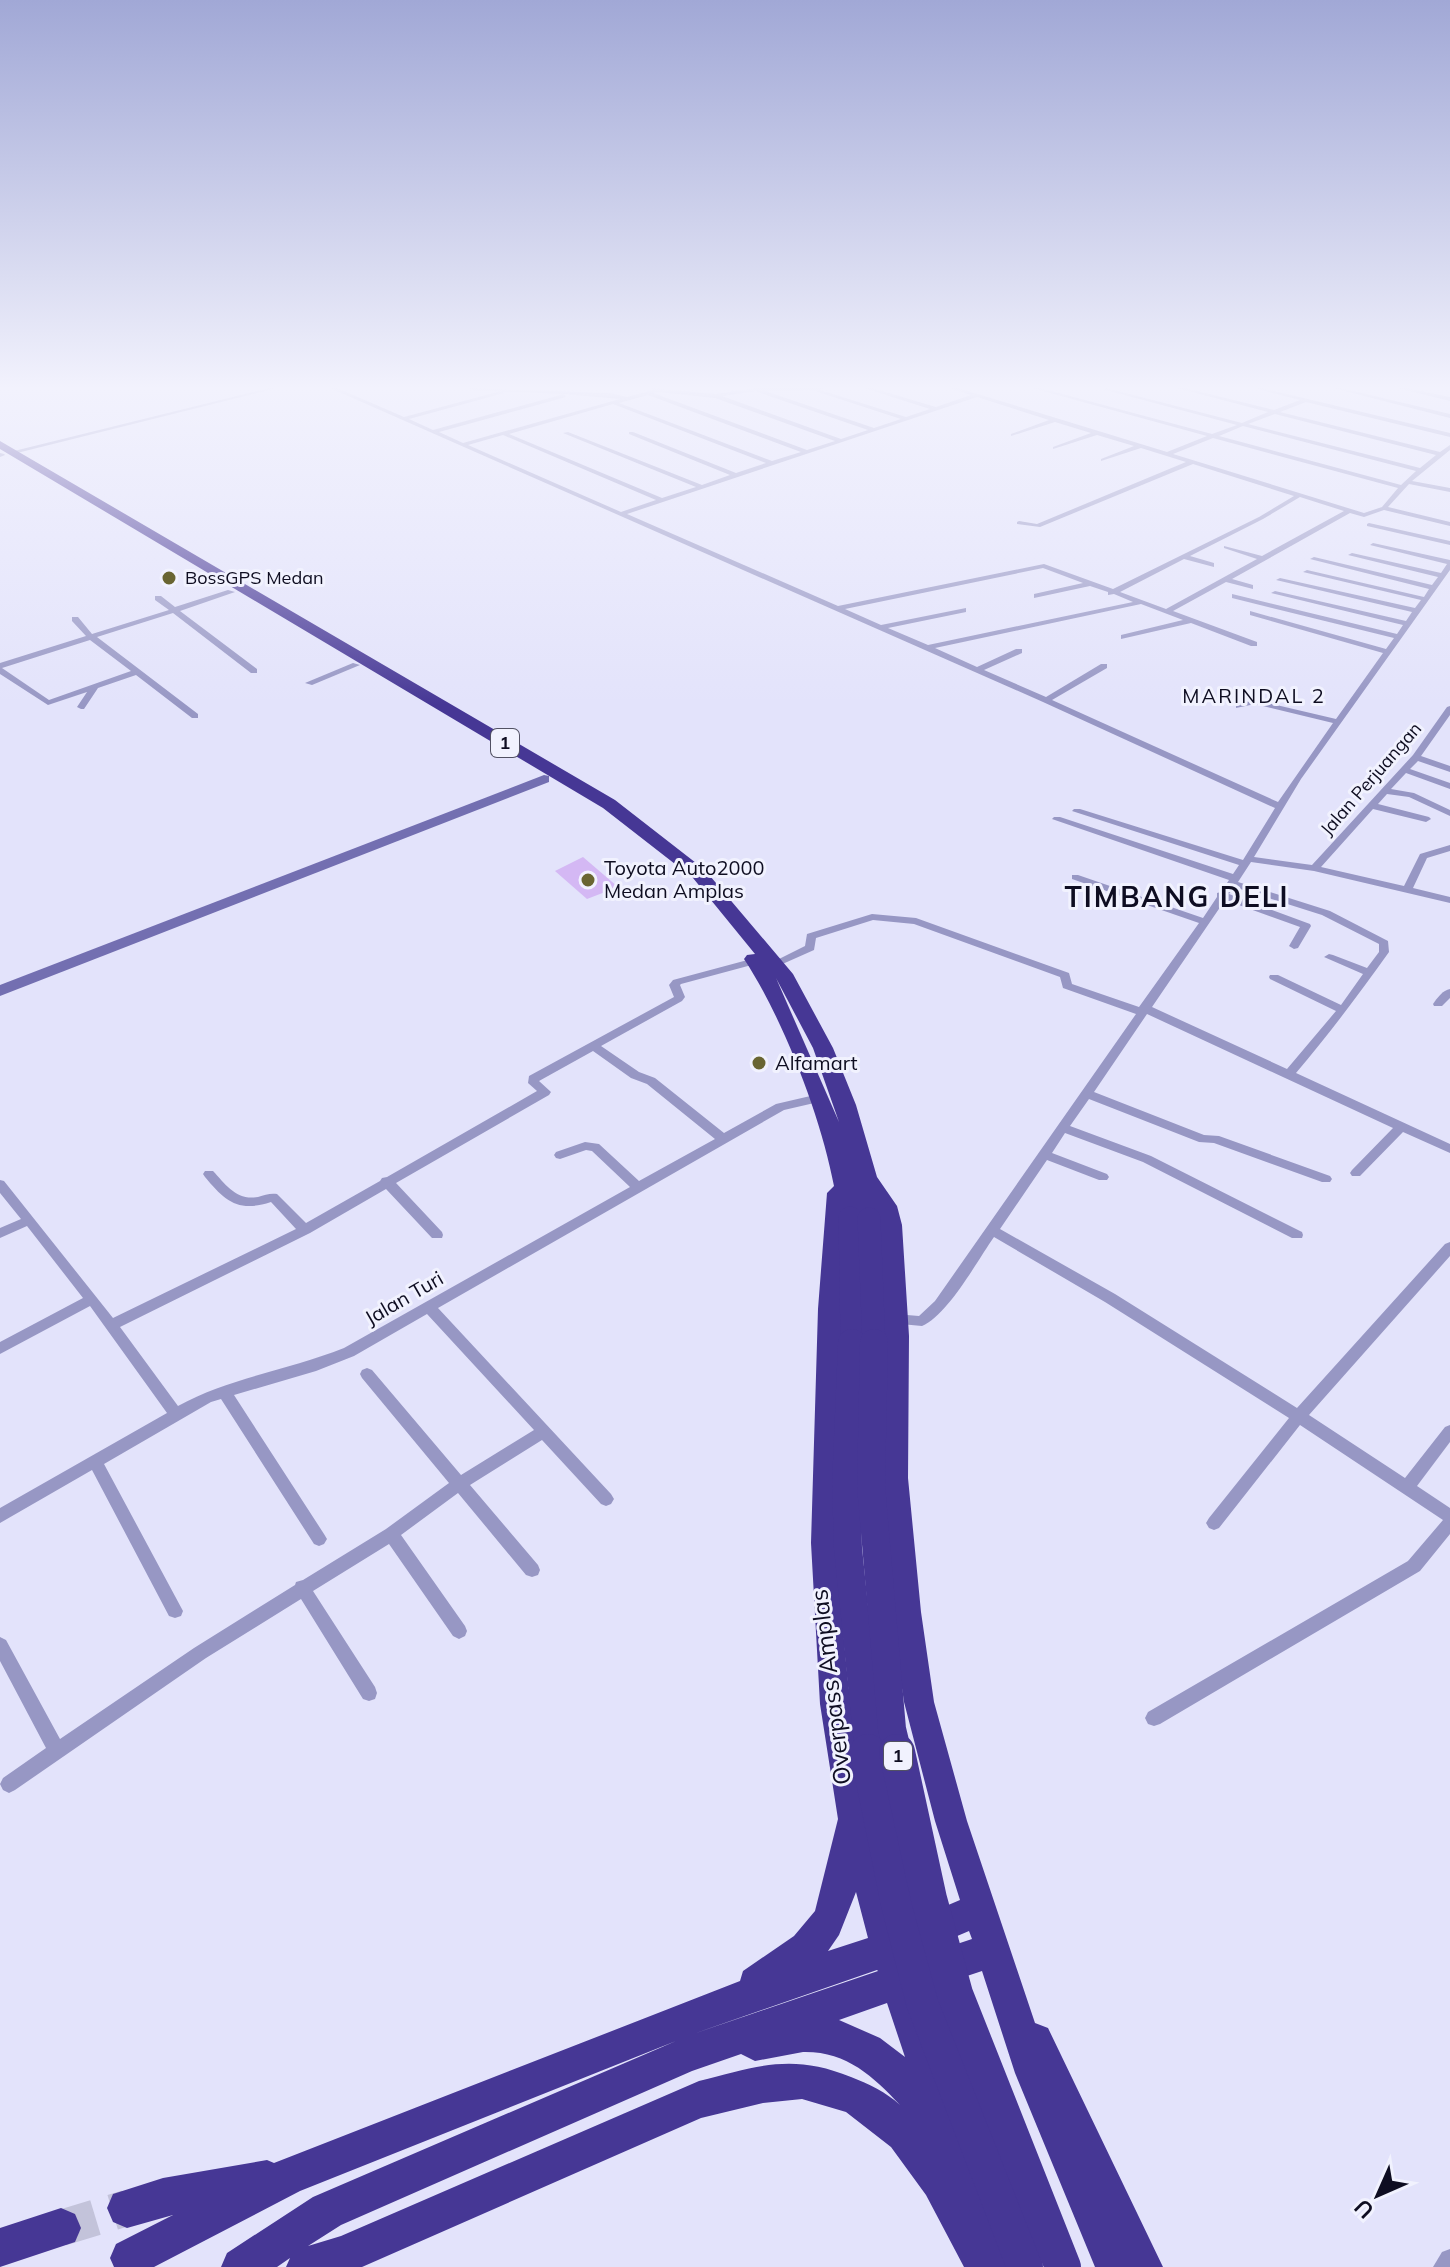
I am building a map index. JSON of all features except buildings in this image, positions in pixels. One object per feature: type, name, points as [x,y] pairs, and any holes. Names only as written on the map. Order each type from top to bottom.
[{"type":"highway","name":"1","points":[[71,494],[603,814],[658,854],[727,923],[770,981],[854,1175]]},
{"type":"highway","name":"1","points":[[75,494],[624,814],[699,874],[786,978],[823,1048],[845,1105],[854,1175]]},
{"type":"highway","name":"Overpass Amplas","points":[[854,1175],[875,1362],[871,1486],[892,1729],[929,1899],[955,1994],[1063,2267]]},
{"type":"highway","points":[[996,2267],[894,1965],[854,1816],[826,1628],[824,1465],[832,1242],[854,1175],[885,1206],[890,1225],[895,1319],[894,1478],[906,1612],[919,1702],[951,1821],[1033,2073],[1115,2267]]},
{"type":"highway","name":"Overpass Amplas","points":[[859,1219],[846,1484],[864,1731],[899,1904],[924,2002],[1025,2267]]},
{"type":"highway","points":[[732,2001],[800,1954],[822,1932],[836,1899],[854,1816]]},
{"type":"highway","points":[[241,2267],[327,2211],[894,1965],[980,1909]]},
{"type":"highway","points":[[130,2258],[288,2176],[732,2001],[894,1965],[1000,1966]]},
{"type":"highway","points":[[1000,1966],[1143,2267]]},
{"type":"highway","points":[[689,2054],[812,2033],[850,2043],[883,2060],[912,2087],[951,2139]]},
{"type":"highway","points":[[306,2267],[343,2255],[699,2100],[759,2084],[805,2081],[859,2096],[886,2115],[908,2138],[955,2207],[985,2267]]},
{"type":"highway","points":[[127,2208],[163,2197],[288,2176]]},
{"type":"highway","points":[[0,2248],[61,2228]]},
{"type":"street","points":[[574,494],[1046,700],[1279,806]]},
{"type":"street","points":[[647,494],[662,500]]},
{"type":"street","points":[[620,514],[681,494]]},
{"type":"street","points":[[1019,523],[1038,526],[1115,494]]},
{"type":"street","points":[[1291,494],[1347,512],[1371,515],[1384,508],[1396,494]]},
{"type":"street","points":[[1111,593],[1298,496]]},
{"type":"street","points":[[1384,508],[1450,524]]},
{"type":"street","points":[[1166,612],[1347,512]]},
{"type":"street","points":[[1369,525],[1450,543]]},
{"type":"street","points":[[895,1319],[922,1321],[940,1305],[1088,1094],[1221,895],[1247,862],[1279,806],[1450,563],[1373,545]]},
{"type":"street","points":[[1226,547],[1261,558]]},
{"type":"street","points":[[1352,555],[1441,575]]},
{"type":"street","points":[[1185,557],[1211,565]]},
{"type":"street","points":[[1314,559],[1433,588]]},
{"type":"street","points":[[837,609],[1041,566],[1254,644]]},
{"type":"street","points":[[1307,572],[1424,599]]},
{"type":"street","points":[[1225,579],[1250,587]]},
{"type":"street","points":[[1280,580],[1417,611]]},
{"type":"street","points":[[1037,596],[1088,584]]},
{"type":"street","points":[[0,668],[171,609],[231,592]]},
{"type":"street","points":[[1275,593],[1407,624]]},
{"type":"street","points":[[1235,596],[1398,637]]},
{"type":"street","points":[[158,598],[254,671]]},
{"type":"street","points":[[926,648],[1139,603]]},
{"type":"street","points":[[879,628],[963,610]]},
{"type":"street","points":[[1253,613],[1387,652]]},
{"type":"street","points":[[75,619],[90,636],[195,716]]},
{"type":"street","points":[[1124,637],[1190,621]]},
{"type":"street","points":[[977,670],[1019,651]]},
{"type":"street","points":[[309,683],[356,665]]},
{"type":"street","points":[[1046,700],[1104,666]]},
{"type":"street","points":[[0,668],[48,703],[137,672]]},
{"type":"street","points":[[81,707],[94,688]]},
{"type":"street","points":[[1239,706],[1255,702],[1338,722]]},
{"type":"street","name":"Jalan Perjuangan","points":[[1314,868],[1438,734],[1450,709]]},
{"type":"street","points":[[1416,757],[1450,769]]},
{"type":"street","points":[[1405,770],[1450,786]]},
{"type":"street","points":[[0,991],[544,779]]},
{"type":"street","points":[[1385,791],[1411,795],[1450,813]]},
{"type":"street","points":[[1373,806],[1426,819]]},
{"type":"street","points":[[1077,811],[1247,862],[1314,868],[1450,900]]},
{"type":"street","points":[[1057,819],[1312,907],[1384,943],[1384,952],[1370,973],[1290,1073]]},
{"type":"street","points":[[1407,890],[1423,856],[1450,848]]},
{"type":"street","points":[[1075,877],[1203,921]]},
{"type":"street","points":[[1221,895],[1306,926],[1294,946]]},
{"type":"street","points":[[774,964],[810,948],[811,936],[851,922],[872,917],[916,921],[1065,975],[1067,986],[1143,1010],[1290,1073],[1450,1149]]},
{"type":"street","points":[[1329,957],[1370,973]]},
{"type":"street","points":[[111,1325],[305,1230],[545,1092],[533,1079],[678,999],[680,997],[674,985],[677,982],[755,961]]},
{"type":"street","points":[[1274,977],[1343,1010]]},
{"type":"street","points":[[1438,1004],[1450,992]]},
{"type":"street","points":[[594,1046],[635,1075],[651,1081],[723,1139]]},
{"type":"street","points":[[1088,1094],[1203,1139],[1215,1139],[1326,1179]]},
{"type":"street","name":"Jalan Turi","points":[[0,1516],[175,1413],[224,1391],[316,1365],[349,1352],[780,1107],[819,1098]]},
{"type":"street","points":[[1356,1173],[1402,1126]]},
{"type":"street","points":[[1063,1128],[1147,1159],[1297,1235]]},
{"type":"street","points":[[560,1155],[585,1146],[595,1147],[639,1188]]},
{"type":"street","points":[[1045,1155],[1103,1177]]},
{"type":"street","points":[[209,1174],[229,1198],[237,1202],[258,1202],[273,1197],[305,1230]]},
{"type":"street","points":[[386,1181],[437,1235]]},
{"type":"street","points":[[3,1192],[92,1299],[175,1413]]},
{"type":"street","points":[[0,1233],[27,1221]]},
{"type":"street","points":[[993,1231],[1116,1301],[1300,1415],[1450,1516]]},
{"type":"street","points":[[1214,1523],[1300,1415],[1450,1247]]},
{"type":"street","points":[[0,1349],[92,1299]]},
{"type":"street","points":[[429,1307],[606,1499]]},
{"type":"street","points":[[367,1374],[532,1570]]},
{"type":"street","points":[[224,1391],[319,1539]]},
{"type":"street","points":[[1407,1487],[1450,1431]]},
{"type":"street","points":[[9,1784],[302,1587],[391,1534],[459,1484],[543,1432]]},
{"type":"street","points":[[95,1461],[175,1611]]},
{"type":"street","points":[[1154,1718],[1414,1566],[1450,1523]]},
{"type":"street","points":[[391,1534],[459,1631]]},
{"type":"street","points":[[302,1587],[369,1693]]},
{"type":"street","points":[[0,1645],[57,1751]]},
{"type":"street","points":[[1444,2267],[1450,2260]]},
{"type":"tunnel","points":[[61,2228],[127,2208]]},
{"type":"place","name":"BossGPS Medan","points":[[169,578]]},
{"type":"place","name":"Toyota Auto2000 Medan Amplas","points":[[588,880]]},
{"type":"place","name":"Alfamart","points":[[759,1063]]},
{"type":"district","name":"MARINDAL 2","points":[[1254,696]]},
{"type":"district","name":"TIMBANG DELI","points":[[1177,897]]}]
